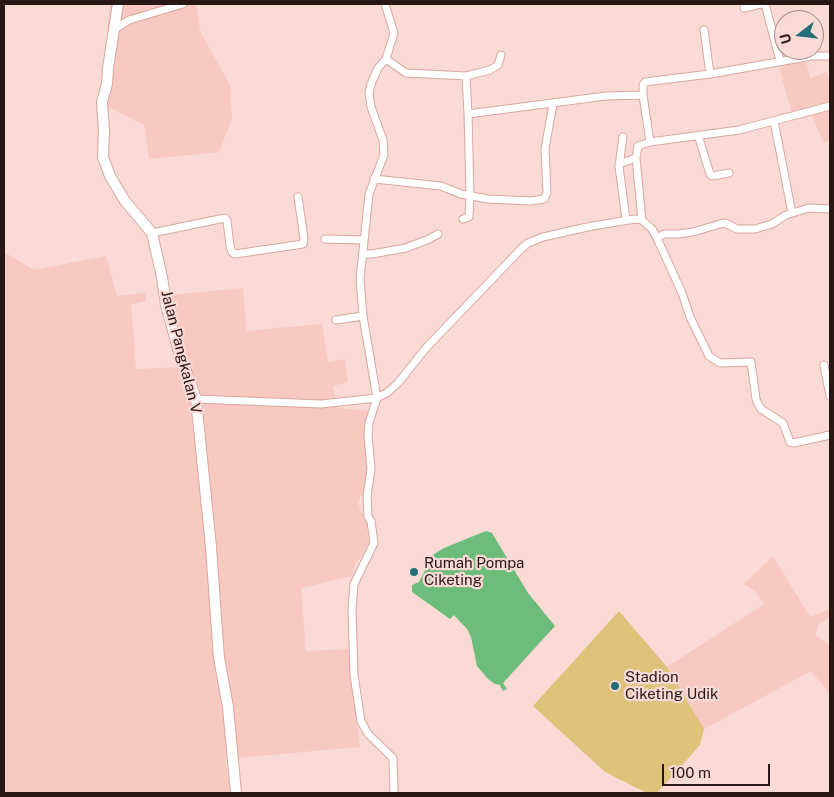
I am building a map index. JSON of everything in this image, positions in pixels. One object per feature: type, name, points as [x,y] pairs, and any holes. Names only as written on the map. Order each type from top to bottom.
[{"type":"street","name":"Jalan Pangkalan V","points":[[118,4],[107,84],[102,102],[104,130],[102,157],[110,176],[125,201],[152,233],[166,305],[179,352],[196,398],[211,547],[219,658],[228,707],[236,793]]},
{"type":"street","points":[[115,30],[129,20],[183,4]]},
{"type":"street","points":[[385,4],[394,33],[386,59],[378,68],[369,93],[371,107],[384,147],[384,154],[369,194],[360,279],[363,316],[377,398],[369,423],[368,435],[371,469],[366,496],[368,517],[371,521],[374,543],[362,564],[352,592],[354,675],[360,715],[368,734],[393,758],[394,793]]},
{"type":"street","points":[[744,8],[761,4]]},
{"type":"street","points":[[765,4],[780,61]]},
{"type":"street","points":[[704,30],[710,74]]},
{"type":"street","points":[[386,59],[406,73],[466,76],[490,70],[498,65],[502,55]]},
{"type":"street","points":[[650,142],[643,95],[643,85],[645,82],[710,74],[780,61],[830,56]]},
{"type":"street","points":[[463,219],[469,217],[470,195],[466,76]]},
{"type":"street","points":[[468,114],[615,95],[643,95]]},
{"type":"street","points":[[374,179],[441,186],[461,194],[488,199],[531,201],[546,197],[545,149],[553,104]]},
{"type":"street","points":[[642,220],[636,158],[638,146],[650,142],[739,130],[830,106]]},
{"type":"street","points":[[774,121],[792,213]]},
{"type":"street","points":[[698,136],[710,174],[712,176],[729,172]]},
{"type":"street","points":[[623,137],[619,164],[626,220]]},
{"type":"street","points":[[619,164],[636,158]]},
{"type":"street","points":[[152,233],[225,218],[230,246],[235,254],[302,244],[304,238],[298,197]]},
{"type":"street","points":[[657,238],[664,234],[693,232],[725,223],[737,229],[755,229],[772,224],[786,214],[809,208],[830,209]]},
{"type":"street","points":[[196,398],[321,404],[377,398],[388,392],[398,383],[426,348],[528,243],[562,232],[635,219],[642,220],[652,229],[657,238],[682,293],[690,317],[709,356],[720,362],[751,362],[758,404],[761,409],[783,423],[790,442],[794,443],[830,435]]},
{"type":"street","points":[[363,254],[406,248],[438,234]]},
{"type":"street","points":[[325,239],[364,240]]},
{"type":"street","points":[[336,320],[363,316]]},
{"type":"street","points":[[824,365],[830,396]]},
{"type":"shaded area","points":[[110,4],[196,4],[200,31],[230,85],[232,119],[219,152],[149,159],[144,125],[101,103]]},
{"type":"shaded area","points":[[806,61],[810,78],[827,72],[830,82],[830,140],[824,143],[810,112],[792,114],[779,67]]},
{"type":"shaded area","points":[[4,252],[34,270],[106,256],[117,296],[145,293],[146,301],[131,304],[136,369],[188,367],[182,355],[169,295],[243,288],[246,331],[322,324],[328,362],[345,359],[348,382],[333,386],[337,408],[373,411],[366,447],[370,475],[358,503],[367,525],[369,545],[354,566],[352,576],[301,588],[306,651],[348,649],[360,747],[225,759],[231,793],[4,793]]},
{"type":"shaded area","points":[[486,531],[492,533],[528,593],[555,626],[503,683],[507,689],[503,691],[500,685],[488,679],[477,666],[471,637],[467,629],[454,615],[450,619],[412,592],[412,585],[419,582],[434,554]]},
{"type":"shaded area","points":[[773,556],[810,617],[830,609],[830,617],[819,624],[815,635],[830,646],[830,694],[811,671],[704,729],[667,667],[764,604],[755,591],[744,584]]},
{"type":"shaded area","name":"Stadion Ciketing Udik","points":[[619,611],[667,667],[704,729],[700,745],[657,793],[647,793],[605,772],[533,706]]},
{"type":"place","name":"Rumah Pompa Ciketing","points":[[414,572]]},
{"type":"place","name":"Stadion Ciketing Udik","points":[[615,686]]}]
